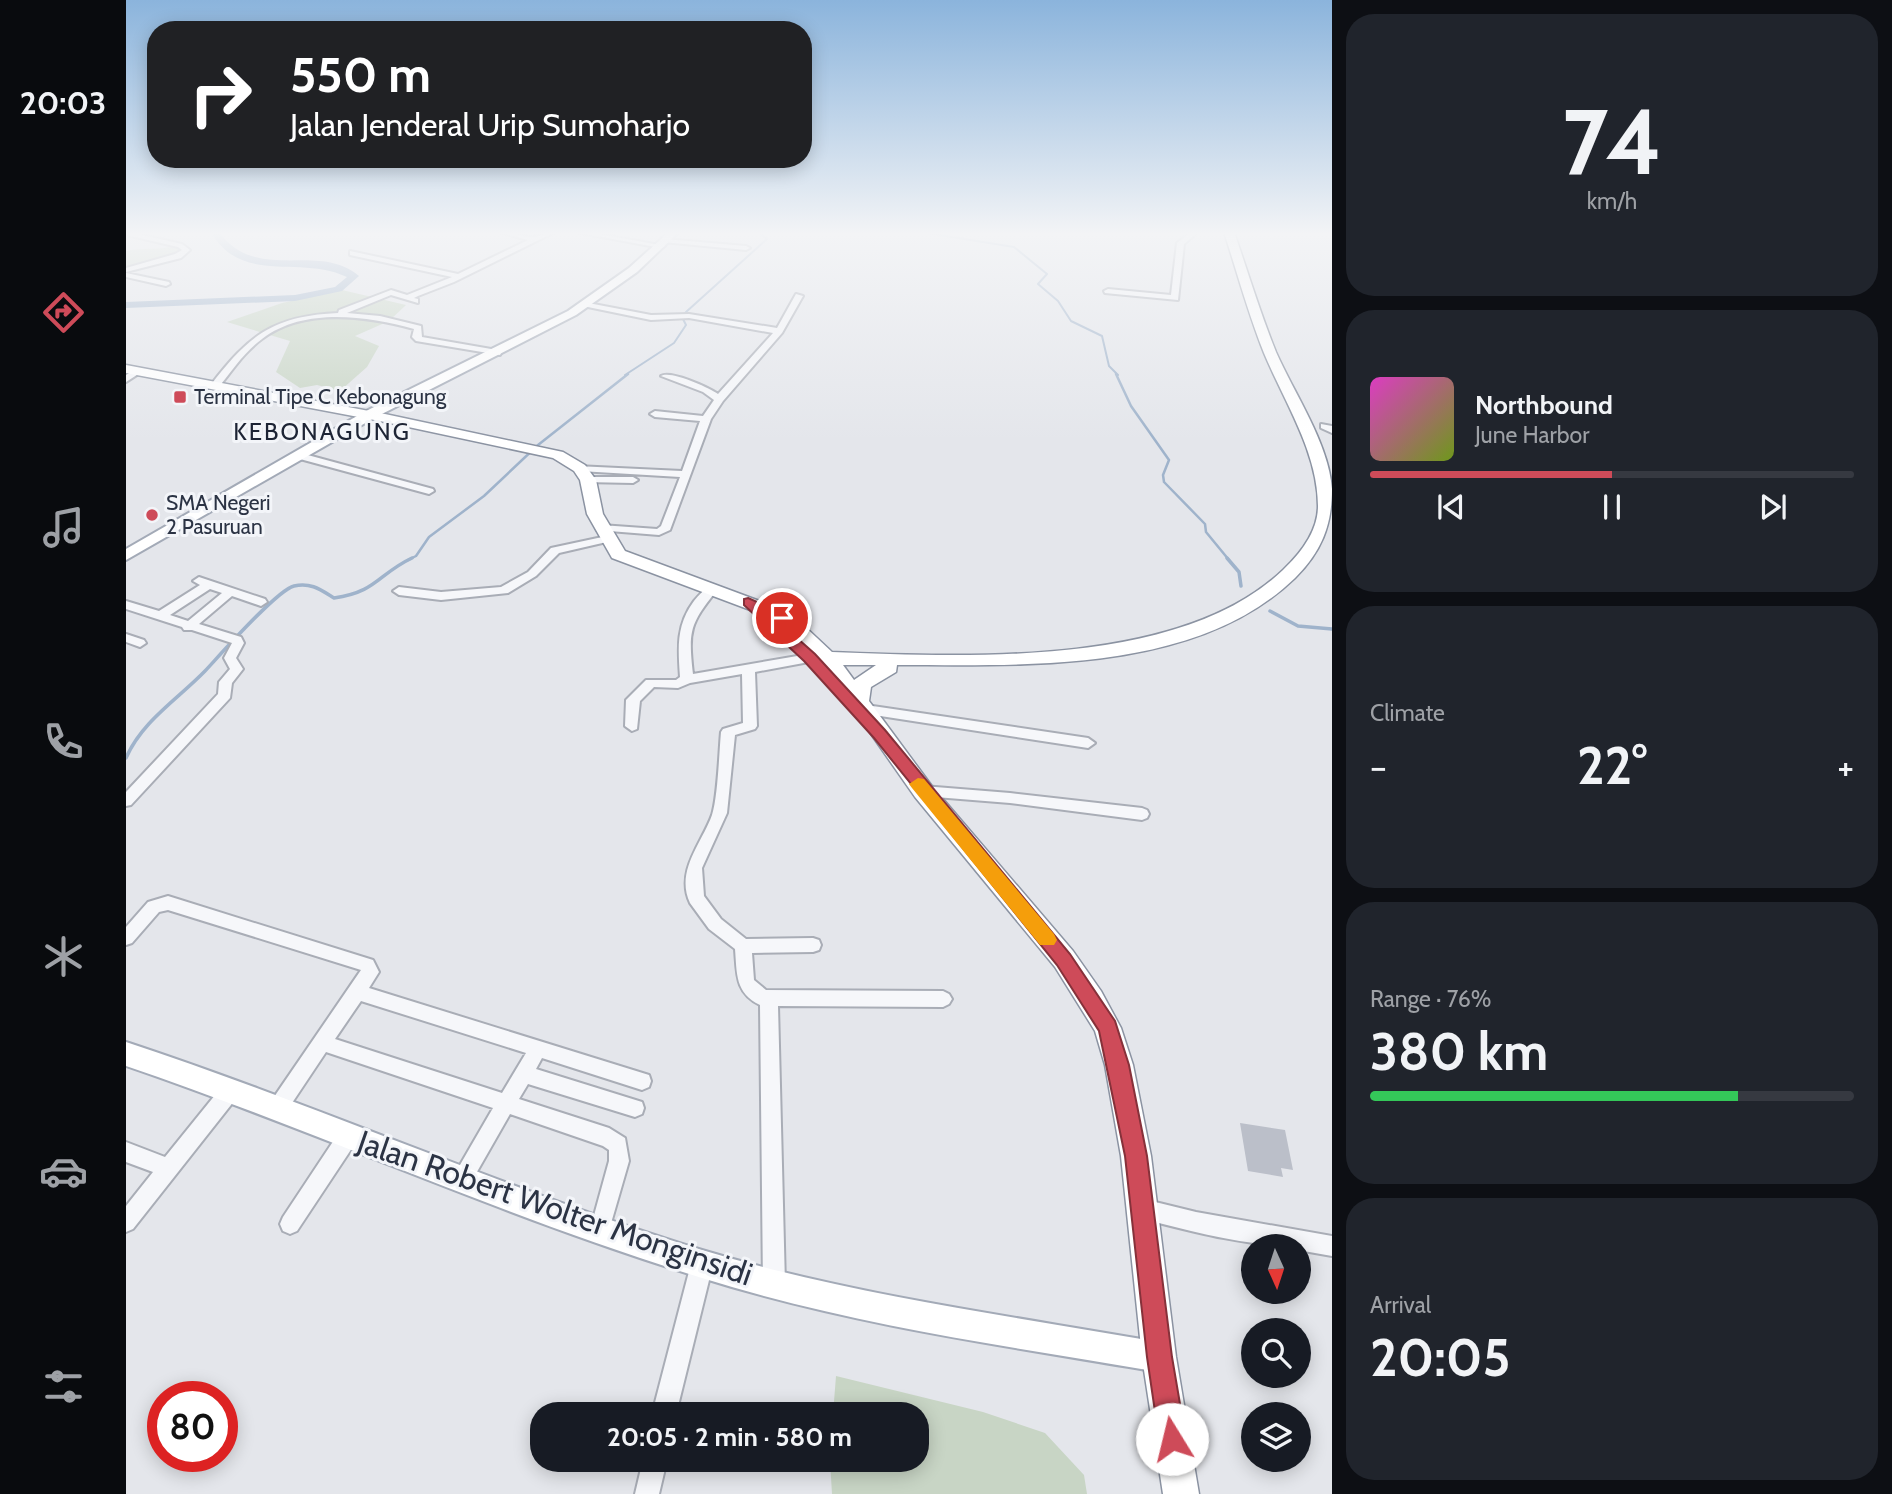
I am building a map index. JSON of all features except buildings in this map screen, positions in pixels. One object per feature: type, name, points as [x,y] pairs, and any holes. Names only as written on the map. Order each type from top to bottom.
[{"type":"highway","points":[[819,658],[1033,657],[1117,650],[1217,621],[1258,601],[1293,572],[1320,536],[1326,498],[1304,424],[1269,351],[1252,302]]},
{"type":"highway","points":[[1262,302],[1320,441],[1332,480]]},
{"type":"highway","points":[[132,370],[544,451],[584,474],[594,514],[604,534],[626,558],[748,602],[819,658],[868,715],[923,791],[1064,959],[1108,1028],[1119,1065],[1136,1156],[1159,1357],[1181,1494]]},
{"type":"highway","points":[[819,658],[889,668],[1063,665],[1116,658],[1175,644],[1232,626],[1270,605],[1308,572],[1332,533]]},
{"type":"highway","points":[[819,658],[859,659]]},
{"type":"highway","points":[[819,658],[868,715]]},
{"type":"highway","points":[[868,715],[861,684],[868,677],[889,668]]},
{"type":"main road","points":[[126,555],[280,466],[497,353],[589,302]]},
{"type":"main road","points":[[280,466],[303,457],[372,418]]},
{"type":"main road","name":"Jalan Robert Wolter Monginsidi","points":[[126,1054],[278,1106],[600,1230],[702,1264],[774,1285],[1159,1357]]},
{"type":"street","points":[[332,316],[367,302]]},
{"type":"street","points":[[413,302],[413,326],[419,339],[497,353]]},
{"type":"street","points":[[399,591],[441,596],[504,590],[532,574],[555,551],[604,534],[664,530],[706,419],[719,399],[779,331],[796,302]]},
{"type":"street","points":[[586,304],[642,315],[682,317],[779,331]]},
{"type":"street","points":[[215,386],[264,334],[299,319],[332,316],[388,318],[413,326]]},
{"type":"street","points":[[126,379],[132,370]]},
{"type":"street","points":[[665,376],[706,390],[719,399]]},
{"type":"street","points":[[655,414],[706,419]]},
{"type":"street","points":[[303,457],[429,491]]},
{"type":"street","points":[[584,474],[684,474]]},
{"type":"street","points":[[584,474],[633,480]]},
{"type":"street","points":[[159,617],[203,583],[261,602]]},
{"type":"street","points":[[687,679],[682,638],[684,628],[693,609],[711,590]]},
{"type":"street","points":[[188,627],[229,593]]},
{"type":"street","points":[[126,605],[188,627],[233,639],[238,643],[230,658],[237,669],[226,682],[225,695],[126,801]]},
{"type":"street","points":[[126,638],[140,643]]},
{"type":"street","points":[[632,726],[634,700],[655,682],[678,684],[687,679],[819,658]]},
{"type":"street","points":[[748,668],[750,726],[728,732],[720,813],[694,869],[693,881],[701,907],[715,924],[743,946],[813,945]]},
{"type":"street","points":[[868,715],[1088,743]]},
{"type":"street","points":[[923,791],[1010,798],[1142,814]]},
{"type":"street","points":[[126,938],[154,907],[168,902],[368,965],[370,972],[278,1106]]},
{"type":"street","points":[[743,946],[746,983],[751,990],[769,999],[943,999]]},
{"type":"street","points":[[357,992],[642,1081]]},
{"type":"street","points":[[769,999],[774,1285]]},
{"type":"street","points":[[323,1043],[609,1138],[618,1145],[619,1161],[600,1230]]},
{"type":"street","points":[[463,1177],[538,1049]]},
{"type":"street","points":[[524,1074],[635,1108]]},
{"type":"street","points":[[126,1222],[231,1090]]},
{"type":"street","points":[[290,1224],[349,1135]]},
{"type":"street","points":[[126,1152],[170,1169]]},
{"type":"street","points":[[1141,1208],[1196,1222],[1332,1246]]},
{"type":"street","points":[[667,1402],[702,1264]]},
{"type":"street","points":[[647,1494],[652,1472]]},
{"type":"green space","points":[[392,302],[406,305],[389,321],[355,336],[379,346],[367,367],[340,391],[317,385],[300,388],[276,372],[290,341],[227,322],[282,303]]},
{"type":"green space","points":[[836,1376],[983,1412],[1045,1433],[1084,1475],[1087,1494],[832,1494],[831,1472],[929,1472],[929,1402],[834,1402]]},
{"type":"waterway","points":[[126,305],[205,302]]},
{"type":"waterway","points":[[625,375],[674,343],[686,325],[682,317],[697,302]]},
{"type":"waterway","points":[[1058,302],[1071,321],[1102,336],[1109,366],[1118,375]]},
{"type":"waterway","points":[[412,558],[429,537],[484,496],[538,445],[628,374]]},
{"type":"waterway","points":[[1116,374],[1131,406],[1169,460],[1163,475],[1164,482],[1205,524],[1206,532],[1229,560]]},
{"type":"waterway","points":[[126,758],[151,722],[205,671],[262,610],[286,590],[306,585],[334,598],[348,595],[369,587],[412,558]]},
{"type":"waterway","points":[[408,560],[412,558]]},
{"type":"waterway","points":[[1227,558],[1239,572],[1241,586]]},
{"type":"waterway","points":[[1270,611],[1298,626],[1332,629]]},
{"type":"slow traffic","points":[[918,784],[1047,940]]},
{"type":"place","name":"Terminal Tipe C Kebonagung","points":[[180,397]]},
{"type":"place","name":"SMA Negeri 2 Pasuruan","points":[[152,515]]},
{"type":"district","name":"KEBONAGUNG","points":[[322,432]]},
{"type":"route","points":[[782,618],[748,602],[810,657],[845,700],[880,734],[923,791],[1064,959],[1092,999],[1108,1028],[1119,1065],[1136,1156],[1159,1357],[1172,1439]]}]
